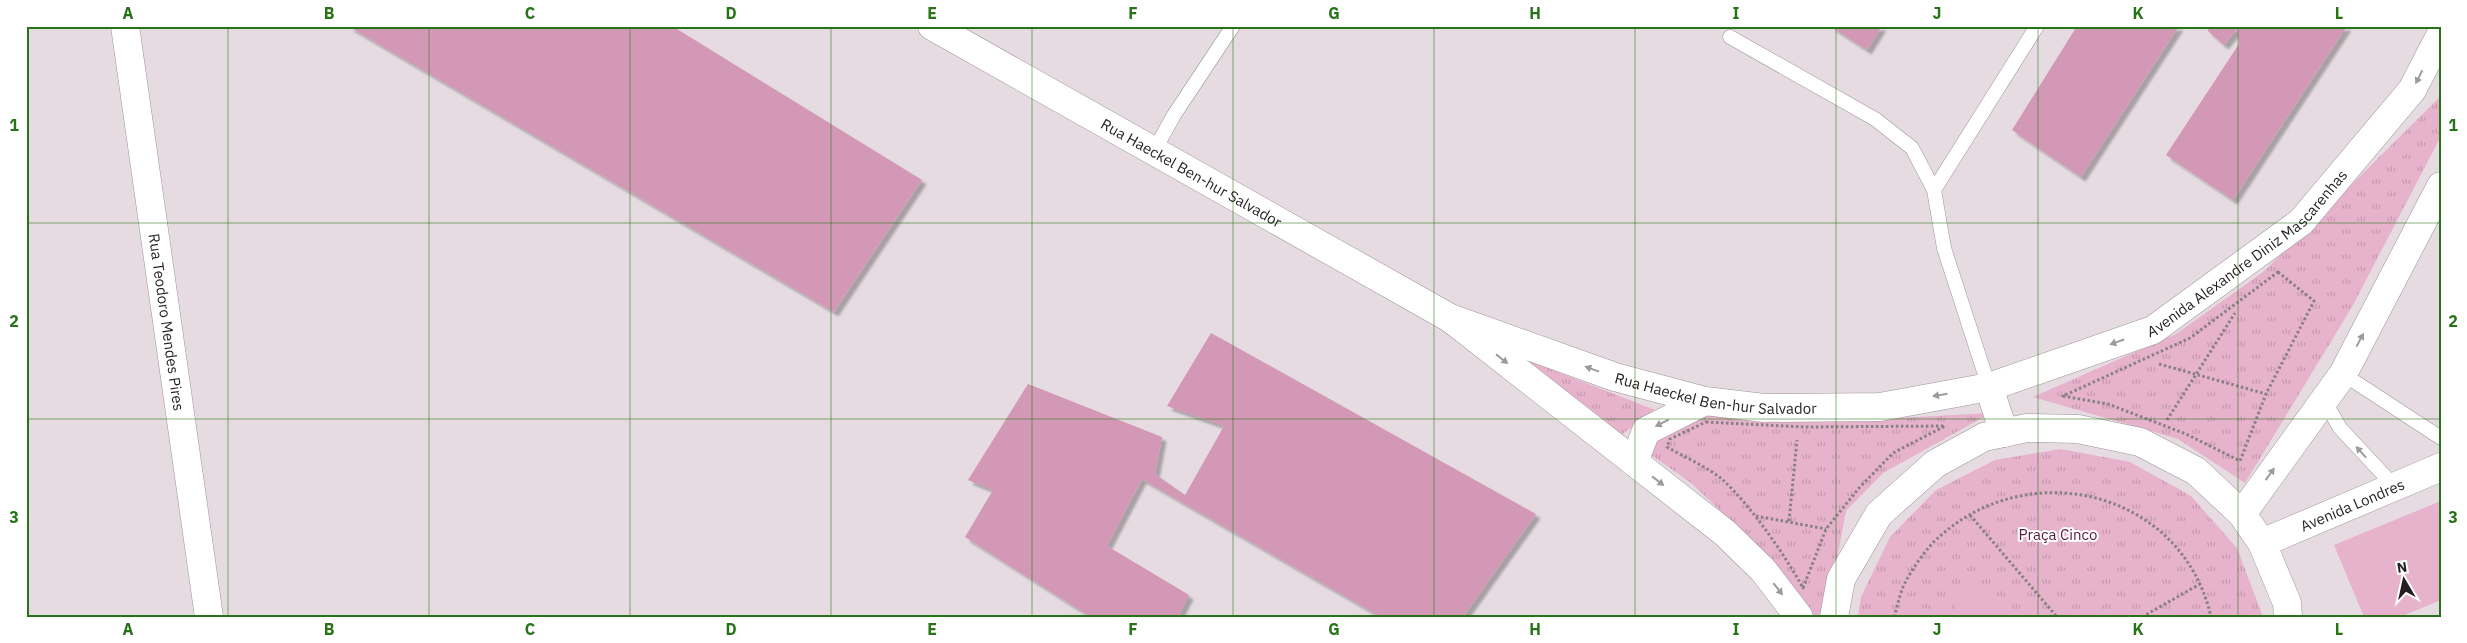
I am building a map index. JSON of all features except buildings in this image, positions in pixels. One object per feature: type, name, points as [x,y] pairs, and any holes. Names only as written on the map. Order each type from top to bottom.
[{"type":"street","name":"Rua Teodoro Mendes Pires","points":[[125,26],[209,617]]},
{"type":"street","name":"Rua Haeckel Ben-hur Salvador","points":[[932,26],[1450,318],[1725,533],[1767,575],[1799,617]]},
{"type":"street","name":"Avenida Alexandre Diniz Mascarenhas","points":[[1988,387],[2153,330],[2300,222],[2412,90],[2441,34]]},
{"type":"street","points":[[2242,514],[2343,374],[2441,186]]},
{"type":"street","name":"Rua Haeckel Ben-hur Salvador","points":[[1450,318],[1615,377],[1705,400],[1764,408],[1880,407],[1988,387]]},
{"type":"street","points":[[1988,387],[2004,433]]},
{"type":"street","points":[[1634,462],[1646,431],[1705,400]]},
{"type":"street","points":[[1834,617],[1841,579],[1879,514],[1934,464],[1984,437],[2027,428],[2078,429],[2140,442],[2196,471],[2242,514],[2262,543],[2287,603],[2288,617]]},
{"type":"street","name":"Avenida Londres","points":[[2262,543],[2441,467]]},
{"type":"lane","points":[[1154,151],[1174,115],[1233,26]]},
{"type":"lane","points":[[1934,190],[2036,26]]},
{"type":"lane","points":[[1730,37],[1875,119],[1912,148],[1934,190],[1944,248],[1988,387]]},
{"type":"lane","points":[[2343,374],[2441,438]]},
{"type":"lane","points":[[2324,400],[2340,428],[2395,486]]},
{"type":"path","points":[[2278,272],[2314,301],[2266,394],[2240,461],[2164,425],[2108,404],[2063,396],[2142,359],[2190,338],[2278,272]]},
{"type":"path","points":[[2164,425],[2246,295]]},
{"type":"path","points":[[2142,359],[2266,394]]},
{"type":"path","points":[[1706,422],[1798,427],[1945,426],[1893,453],[1826,529],[1803,588],[1794,572],[1754,516],[1722,480],[1667,446],[1670,439],[1706,422]]},
{"type":"path","points":[[1789,520],[1798,427]]},
{"type":"path","points":[[1894,617],[1906,581],[1937,538],[1980,508],[2030,492],[2083,494],[2132,511],[2176,545],[2206,593],[2211,617]]},
{"type":"path","points":[[1970,514],[2057,617]]},
{"type":"path","points":[[1754,516],[1789,520],[1826,529]]},
{"type":"path","points":[[2142,617],[2200,584]]},
{"type":"green space","points":[[2441,96],[2441,136],[2352,307],[2245,483],[2178,439],[2033,397],[2176,334],[2263,272]]},
{"type":"green space","points":[[1517,356],[1655,410],[1621,435]]},
{"type":"green space","points":[[1730,413],[1824,422],[1991,413],[1883,473],[1846,511],[1826,617],[1810,617],[1743,532],[1691,483],[1647,452],[1655,439],[1677,420]]},
{"type":"green space","name":"Praça Cinco","points":[[2061,449],[2130,462],[2191,496],[2237,548],[2263,617],[1858,617],[1861,597],[1890,537],[1936,490],[1995,460]]},
{"type":"green space","points":[[2441,501],[2441,600],[2400,617],[2364,617],[2334,545]]},
{"type":"green space","points":[[1970,591],[1992,598],[1999,605],[2005,617],[1955,617],[1956,601]]}]
